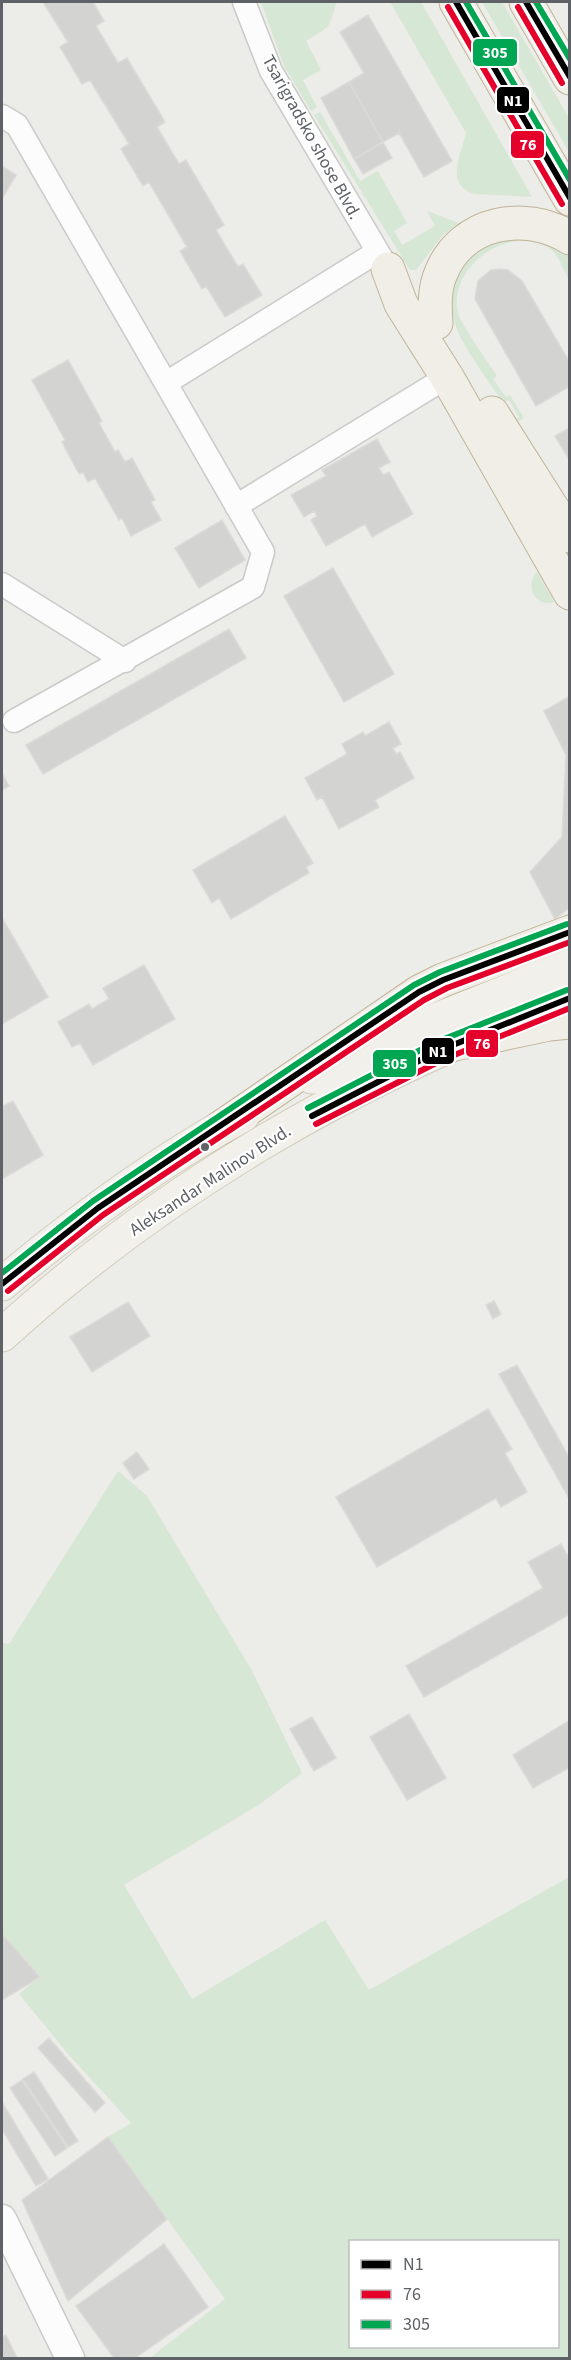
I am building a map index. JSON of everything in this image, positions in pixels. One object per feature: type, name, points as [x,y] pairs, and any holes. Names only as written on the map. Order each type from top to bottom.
[{"type":"highway","points":[[456,2],[570,199]]},
{"type":"highway","points":[[530,6],[570,78]]},
{"type":"highway","points":[[436,323],[435,296],[440,274],[456,248],[470,237],[497,226],[516,222],[536,223],[570,238]]},
{"type":"highway","points":[[383,260],[418,297],[436,323],[570,536]]},
{"type":"highway","points":[[383,260],[401,304],[447,377],[570,593]]},
{"type":"highway","points":[[220,1128],[419,992],[443,980],[564,933]]},
{"type":"highway","points":[[455,1044],[539,1026],[570,1022]]},
{"type":"main road","name":"Aleksandar Malinov Blvd.","points":[[2,1284],[98,1208],[220,1128],[318,1073],[413,1029],[570,966]]},
{"type":"main road","name":"Aleksandar Malinov Blvd.","points":[[2,1335],[33,1306],[133,1228],[237,1159],[343,1098],[455,1044],[520,1016],[570,998]]},
{"type":"street","name":"Tsarigradsko shose Blvd.","points":[[244,2],[271,71],[383,260]]},
{"type":"street","points":[[2,116],[17,125],[263,552],[253,587],[125,661],[14,721]]},
{"type":"street","points":[[166,383],[383,260]]},
{"type":"street","points":[[236,506],[447,377]]},
{"type":"street","points":[[2,584],[125,661]]},
{"type":"street","points":[[2,2219],[70,2358]]},
{"type":"green space","points":[[261,2],[337,2],[328,26],[306,41],[321,70],[303,80],[317,107],[311,111],[284,66]]},
{"type":"green space","points":[[390,2],[421,2],[532,197],[475,194],[460,184],[457,177],[458,160],[466,133]]},
{"type":"green space","points":[[482,2],[502,2],[569,118],[569,152]]},
{"type":"green space","points":[[320,112],[360,181],[378,171],[407,223],[394,231],[402,245],[435,226],[427,211],[459,223],[442,236],[416,270],[410,270],[314,115]]},
{"type":"green space","points":[[526,236],[562,250],[569,257],[569,280],[559,259],[550,249],[534,242],[517,241],[500,245],[472,265],[462,280],[457,296],[460,319],[497,376],[493,379],[506,397],[510,395],[524,418],[516,423],[515,420],[519,417],[509,400],[503,403],[461,338],[453,314],[452,300],[460,274],[478,252],[504,239]]},
{"type":"green space","points":[[537,572],[554,602],[542,602],[534,594],[532,583]]},
{"type":"green space","points":[[118,1471],[147,1496],[251,1669],[302,1773],[257,1806],[124,1885],[192,1999],[325,1920],[369,1990],[569,1877],[569,2358],[150,2358],[225,2299],[108,2137],[131,2123],[69,2055],[19,1994],[40,1976],[2,1934],[2,1643],[9,1644]]},
{"type":"building","points":[[43,2],[93,2],[104,21],[96,26],[118,63],[127,58],[165,122],[157,127],[179,164],[186,160],[224,225],[216,230],[238,267],[243,264],[262,295],[225,317],[206,286],[202,289],[180,251],[187,247],[149,182],[143,186],[121,149],[129,144],[90,80],[82,84],[60,47],[68,42]]},
{"type":"building","points":[[368,15],[452,161],[424,177],[399,133],[383,142],[349,82],[364,73],[340,32]]},
{"type":"building","points":[[349,82],[383,142],[354,159],[321,98]]},
{"type":"building","points":[[383,142],[392,158],[363,174],[354,159]]},
{"type":"building","points":[[2,166],[16,175],[2,199]]},
{"type":"building","points":[[491,270],[508,270],[522,281],[570,363],[570,386],[536,406],[475,299],[478,281]]},
{"type":"building","points":[[68,360],[102,421],[99,423],[115,452],[118,450],[125,462],[132,458],[155,500],[151,502],[161,520],[131,536],[122,518],[119,520],[95,478],[88,482],[83,472],[79,474],[62,442],[65,440],[32,380]]},
{"type":"building","points":[[570,428],[570,461],[555,436]]},
{"type":"building","points":[[377,439],[390,462],[379,468],[383,475],[389,472],[413,514],[372,537],[365,524],[326,546],[311,520],[317,516],[314,511],[304,517],[291,495],[326,476],[322,470]]},
{"type":"building","points":[[222,520],[245,560],[199,588],[175,548]]},
{"type":"building","points":[[333,568],[394,674],[344,702],[284,596]]},
{"type":"building","points":[[229,629],[246,658],[43,774],[26,745]]},
{"type":"building","points":[[570,696],[570,907],[555,919],[530,872],[562,837],[566,755],[544,711]]},
{"type":"building","points":[[389,722],[401,744],[393,748],[396,754],[400,752],[414,778],[375,800],[379,807],[339,829],[322,797],[317,800],[305,778],[347,754],[342,744],[363,732],[365,736]]},
{"type":"building","points":[[2,773],[9,786],[2,790]]},
{"type":"building","points":[[285,816],[313,863],[306,867],[309,873],[231,919],[219,898],[212,903],[193,870]]},
{"type":"building","points":[[2,918],[48,997],[2,1024]]},
{"type":"building","points":[[144,965],[175,1019],[93,1065],[80,1043],[72,1047],[58,1022],[89,1004],[92,1009],[109,999],[103,988]]},
{"type":"building","points":[[13,1101],[43,1155],[2,1179],[2,1107]]},
{"type":"building","points":[[494,1301],[501,1314],[493,1319],[486,1305]]},
{"type":"building","points":[[128,1302],[150,1336],[92,1372],[70,1337]]},
{"type":"building","points":[[517,1365],[570,1459],[570,1500],[499,1374]]},
{"type":"building","points":[[488,1409],[512,1449],[505,1453],[527,1492],[501,1507],[496,1498],[377,1567],[336,1497]]},
{"type":"building","points":[[137,1452],[149,1469],[134,1479],[123,1463]]},
{"type":"building","points":[[561,1544],[570,1560],[570,1614],[424,1697],[406,1666],[543,1588],[528,1562]]},
{"type":"building","points":[[409,1714],[446,1778],[407,1800],[370,1737]]},
{"type":"building","points":[[312,1717],[336,1758],[314,1771],[290,1729]]},
{"type":"building","points":[[570,1720],[570,1767],[533,1788],[513,1755]]},
{"type":"building","points":[[2,1934],[40,1977],[2,2000]]},
{"type":"building","points":[[49,2038],[105,2103],[95,2112],[38,2048]]},
{"type":"building","points":[[34,2072],[78,2141],[68,2147],[23,2079]]},
{"type":"building","points":[[22,2080],[67,2148],[55,2156],[10,2088]]},
{"type":"building","points":[[2,2102],[48,2179],[36,2186],[2,2129]]},
{"type":"building","points":[[108,2137],[167,2219],[68,2301],[22,2200]]},
{"type":"building","points":[[164,2244],[208,2307],[135,2358],[114,2358],[76,2306]]},
{"type":"building","points":[[6,2335],[17,2358],[2,2358],[2,2337]]},
{"type":"transit line","name":"N1","points":[[456,2],[570,198]]},
{"type":"transit line","name":"305","points":[[466,2],[570,180]]},
{"type":"transit line","name":"N1","points":[[526,2],[570,77]]},
{"type":"transit line","name":"305","points":[[536,2],[570,59]]},
{"type":"transit line","name":"76","points":[[448,7],[562,204]]},
{"type":"transit line","name":"76","points":[[518,7],[562,83]]},
{"type":"transit line","name":"305","points":[[2,1273],[93,1201],[414,985],[440,972],[567,924]]},
{"type":"transit line","name":"N1","points":[[2,1284],[98,1208],[419,992],[443,980],[570,932]]},
{"type":"transit line","name":"76","points":[[8,1291],[103,1215],[424,1000],[447,988],[570,942]]},
{"type":"transit line","name":"305","points":[[308,1108],[434,1043],[567,990]]},
{"type":"transit line","name":"N1","points":[[312,1116],[438,1051],[570,998]]},
{"type":"transit line","name":"76","points":[[316,1124],[442,1060],[570,1008]]}]
